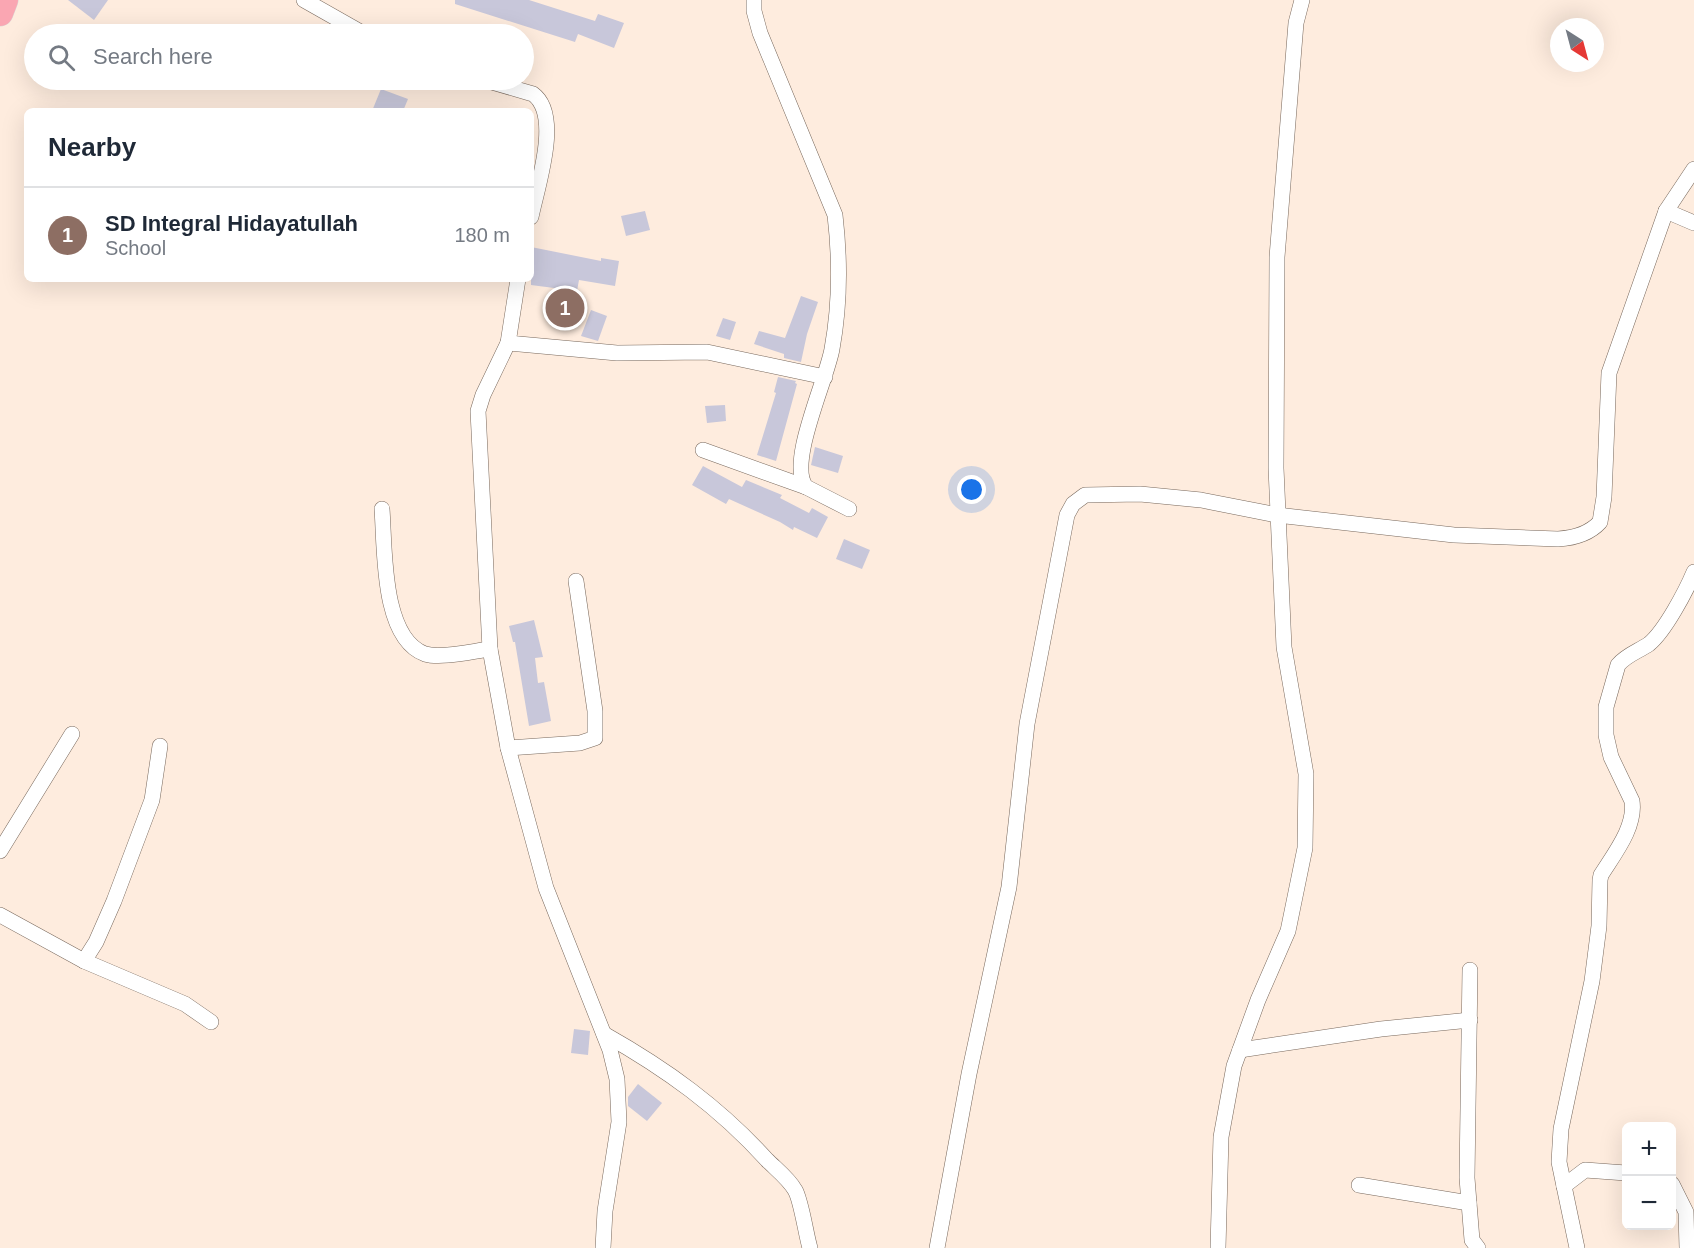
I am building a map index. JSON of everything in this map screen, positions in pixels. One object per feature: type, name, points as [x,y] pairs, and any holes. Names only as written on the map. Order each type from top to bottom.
[{"type":"highway","points":[[0,13],[5,0]]},
{"type":"street","points":[[304,0],[346,24]]},
{"type":"street","points":[[754,0],[754,11],[760,33],[835,215],[838,297],[832,350],[803,446],[802,478],[806,487]]},
{"type":"street","points":[[1218,1248],[1221,1131],[1234,1066],[1258,1000],[1288,931],[1305,848],[1306,774],[1284,647],[1275,468],[1278,257],[1296,23],[1302,0]]},
{"type":"street","points":[[519,90],[533,94],[545,107],[546,147],[534,203]]},
{"type":"street","points":[[937,1248],[969,1074],[1009,887],[1027,724],[1070,508],[1085,495],[1140,494],[1201,500],[1277,515],[1454,535],[1569,539],[1596,527],[1600,522],[1604,497],[1609,373],[1666,211],[1694,169]]},
{"type":"street","points":[[1666,211],[1694,223]]},
{"type":"street","points":[[518,282],[508,344],[483,395],[478,411],[490,649],[508,748],[546,888],[610,1050],[617,1079],[618,1122],[605,1211],[603,1248]]},
{"type":"street","points":[[508,344],[617,353],[707,352],[825,377]]},
{"type":"street","points":[[703,450],[806,487],[849,509]]},
{"type":"street","points":[[382,509],[388,590],[396,623],[404,636],[425,654],[438,655],[490,649]]},
{"type":"street","points":[[1577,1248],[1559,1162],[1561,1129],[1592,981],[1599,926],[1601,875],[1626,835],[1633,809],[1632,801],[1608,745],[1606,707],[1618,665],[1622,659],[1653,640],[1681,601],[1694,572]]},
{"type":"street","points":[[508,748],[580,743],[596,738],[595,711],[576,581]]},
{"type":"street","points":[[0,851],[72,734]]},
{"type":"street","points":[[84,961],[96,942],[114,901],[152,800],[160,746]]},
{"type":"street","points":[[0,915],[84,961],[185,1004],[211,1022]]},
{"type":"street","points":[[1470,970],[1467,1178],[1474,1245]]},
{"type":"street","points":[[1240,1050],[1380,1029],[1470,1020]]},
{"type":"street","points":[[604,1034],[650,1060],[695,1093],[763,1155],[796,1191],[810,1248]]},
{"type":"street","points":[[1564,1186],[1585,1170],[1622,1173]]},
{"type":"street","points":[[1359,1185],[1470,1203]]},
{"type":"street","points":[[1676,1193],[1686,1212],[1687,1248]]},
{"type":"building","points":[[68,0],[108,0],[94,20]]},
{"type":"building","points":[[455,0],[529,0],[595,21],[598,14],[624,23],[614,48],[578,34],[575,42],[534,29],[534,24],[518,24],[455,4]]},
{"type":"building","points":[[381,90],[408,99],[404,108],[373,108]]},
{"type":"building","points":[[645,211],[650,230],[626,236],[621,216]]},
{"type":"building","points":[[534,248],[601,261],[601,258],[619,261],[615,286],[579,280],[577,291],[531,285],[531,282],[534,282]]},
{"type":"building","points":[[801,296],[818,302],[807,334],[801,362],[784,358],[784,354],[754,344],[759,331],[785,338]]},
{"type":"building","points":[[591,310],[607,316],[598,341],[581,336]]},
{"type":"building","points":[[723,318],[736,322],[730,340],[716,336]]},
{"type":"building","points":[[778,377],[796,381],[797,384],[776,461],[757,455],[776,393],[774,392]]},
{"type":"building","points":[[725,405],[726,421],[707,423],[705,406]]},
{"type":"building","points":[[815,447],[843,456],[838,473],[811,465]]},
{"type":"building","points":[[703,466],[742,487],[746,480],[782,495],[780,498],[809,513],[812,508],[828,517],[817,538],[794,527],[793,530],[729,499],[726,504],[692,485]]},
{"type":"building","points":[[844,539],[870,550],[862,569],[836,559]]},
{"type":"building","points":[[534,620],[543,657],[535,658],[538,683],[544,682],[551,721],[529,726],[515,642],[513,642],[509,626]]},
{"type":"building","points":[[574,1029],[590,1031],[588,1055],[571,1053]]},
{"type":"building","points":[[638,1084],[662,1103],[647,1121],[628,1106],[628,1097]]},
{"type":"place","name":"SD Integral Hidayatullah","points":[[565,308]]}]
